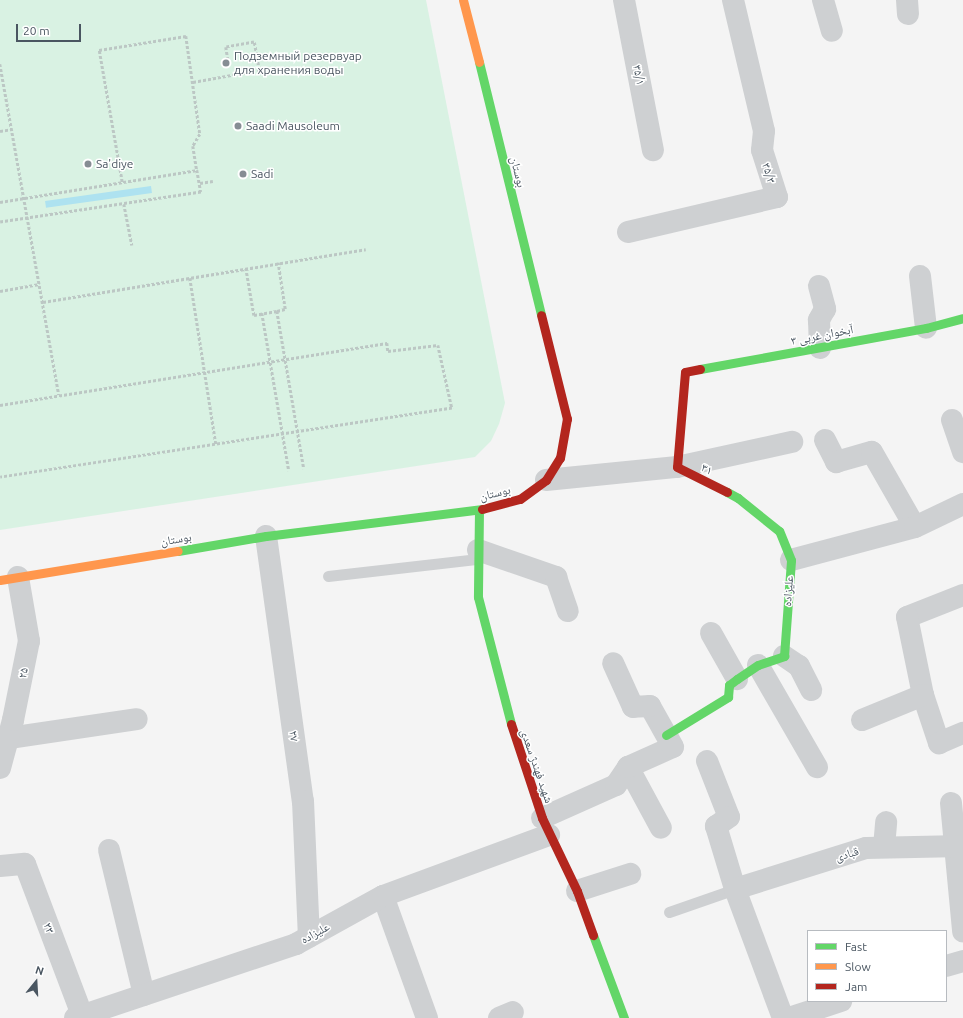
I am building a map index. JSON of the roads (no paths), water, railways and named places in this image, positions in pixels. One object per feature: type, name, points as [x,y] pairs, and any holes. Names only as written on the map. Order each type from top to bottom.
[{"type":"street","name":"بوستان","points":[[9,579],[266,536],[479,510],[520,499],[546,480],[560,458],[567,419],[463,0]]},
{"type":"street","name":"۳۵/۱","points":[[624,0],[653,150]]},
{"type":"street","name":"۳۵/۳","points":[[628,232],[777,197],[762,150],[764,131],[733,0]]},
{"type":"street","points":[[823,0],[832,31]]},
{"type":"street","points":[[920,276],[926,328]]},
{"type":"street","points":[[818,286],[825,309],[819,320],[820,348]]},
{"type":"street","name":"آبخوان غربی ۳","points":[[677,467],[685,372],[926,328],[963,318]]},
{"type":"street","points":[[952,420],[963,452]]},
{"type":"street","points":[[825,440],[836,462],[872,452],[914,527]]},
{"type":"street","points":[[546,480],[677,467],[792,442]]},
{"type":"street","name":"۳۱","points":[[677,467],[738,498],[767,521],[779,531],[791,560]]},
{"type":"street","name":"علیزاده","points":[[784,656],[791,560],[914,527],[963,504]]},
{"type":"street","name":"شهید فهندژ سعدی","points":[[479,510],[478,597],[506,709],[546,826],[577,891],[624,1018]]},
{"type":"street","name":"۲۷","points":[[266,536],[303,802],[309,937]]},
{"type":"street","points":[[478,554],[556,577],[568,611]]},
{"type":"street","name":"۲۵","points":[[0,768],[29,641],[9,579]]},
{"type":"street","points":[[963,595],[907,617],[923,694],[938,742],[963,733]]},
{"type":"street","points":[[711,634],[737,679]]},
{"type":"street","points":[[661,828],[628,767],[670,741],[728,697],[728,684],[758,665],[784,656],[799,666],[811,690]]},
{"type":"street","points":[[613,663],[633,707],[650,706],[670,741]]},
{"type":"street","points":[[758,665],[817,767]]},
{"type":"street","points":[[862,720],[923,694]]},
{"type":"street","points":[[8,738],[137,719]]},
{"type":"street","points":[[707,761],[729,817],[716,826],[735,889],[783,1018]]},
{"type":"street","name":"علیزاده","points":[[79,1017],[296,944],[383,896],[546,826],[616,785],[628,767]]},
{"type":"street","points":[[951,803],[959,845],[963,931]]},
{"type":"street","points":[[884,847],[886,822]]},
{"type":"street","name":"قبادی","points":[[735,889],[866,848],[959,845]]},
{"type":"street","points":[[109,850],[144,995]]},
{"type":"street","name":"۲۳","points":[[0,866],[25,864],[79,1017]]},
{"type":"street","points":[[577,891],[630,874]]},
{"type":"street","points":[[383,896],[427,1018]]},
{"type":"street","points":[[947,966],[963,961]]},
{"type":"street","points":[[789,1018],[838,1002]]},
{"type":"lane","points":[[328,576],[478,554]]},
{"type":"lane","points":[[669,912],[735,889]]},
{"type":"water","points":[[151,186],[152,193],[46,208],[45,201]]},
{"type":"place","name":"Подземный резервуар для хранения воды","points":[[226,63]]},
{"type":"place","name":"Saadi Mausoleum","points":[[238,126]]},
{"type":"place","name":"Sa'diye","points":[[88,164]]},
{"type":"place","name":"Sadi","points":[[243,174]]}]
